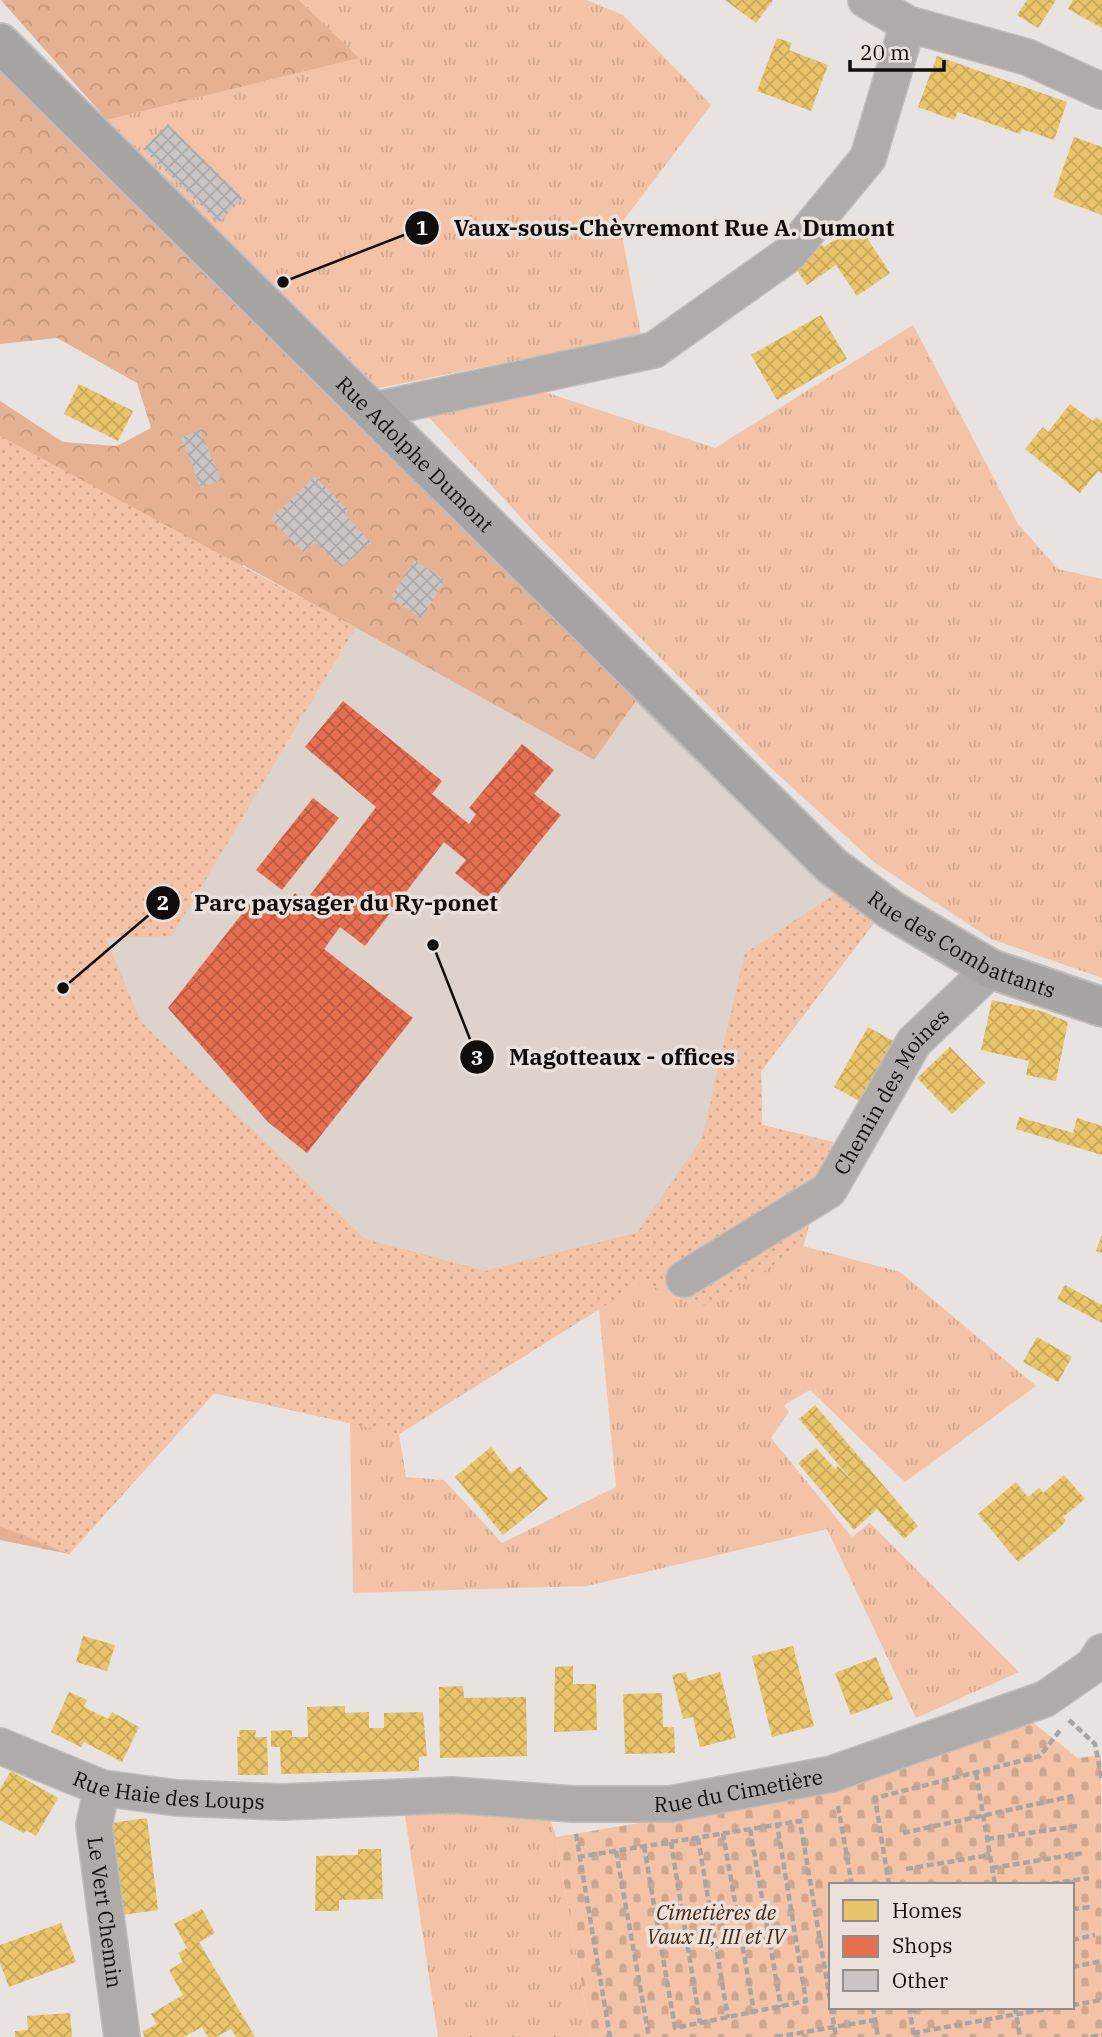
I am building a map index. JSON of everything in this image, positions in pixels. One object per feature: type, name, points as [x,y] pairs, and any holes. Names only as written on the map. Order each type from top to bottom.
[{"type":"main road","name":"Rue Adolphe Dumont","points":[[0,43],[832,866]]},
{"type":"main road","name":"Rue des Combattants","points":[[832,866],[891,910],[991,969],[1102,1007]]},
{"type":"street","points":[[866,0],[908,24],[1027,57],[1102,91]]},
{"type":"street","points":[[370,411],[654,350],[789,254],[869,158],[908,24]]},
{"type":"street","name":"Chemin des Moines","points":[[684,1279],[829,1190],[914,1042],[991,969]]},
{"type":"street","name":"Rue du Cimetière","points":[[345,1799],[452,1796],[573,1804],[670,1804],[832,1774],[1056,1709],[1102,1652]]},
{"type":"street","name":"Rue Haie des Loups","points":[[0,1746],[102,1788],[177,1798],[283,1802],[345,1799]]},
{"type":"street","name":"Le Vert Chemin","points":[[102,1788],[94,1825],[122,2037]]},
{"type":"path","points":[[889,1883],[875,1798],[1040,1756],[1056,1709],[1096,1744],[1102,1780]]},
{"type":"path","points":[[976,1773],[995,1883]]},
{"type":"path","points":[[832,1774],[852,1883]]},
{"type":"path","points":[[903,1833],[1073,1796]]},
{"type":"path","points":[[573,1804],[578,1857],[610,2037]]},
{"type":"path","points":[[578,1857],[800,1821],[829,1995]]},
{"type":"path","points":[[645,1846],[674,2028],[806,2001],[777,1824]]},
{"type":"path","points":[[987,1839],[1078,1826]]},
{"type":"path","points":[[750,1829],[781,2007]]},
{"type":"path","points":[[723,1833],[754,2012]]},
{"type":"path","points":[[698,1838],[728,2018]]},
{"type":"path","points":[[671,1842],[700,2023]]},
{"type":"path","points":[[616,1851],[649,2037]]},
{"type":"path","points":[[992,1868],[1084,1853]]},
{"type":"path","points":[[906,1869],[990,1855]]},
{"type":"path","points":[[1055,1883],[1089,1878]]},
{"type":"path","points":[[1074,1909],[1091,1907]]},
{"type":"path","points":[[1074,1940],[1095,1936]]},
{"type":"path","points":[[1074,1967],[1102,1961]]},
{"type":"path","points":[[1074,2005],[1102,2000]]},
{"type":"path","points":[[831,2009],[836,2037]]},
{"type":"path","points":[[873,2009],[878,2037]]},
{"type":"path","points":[[909,2009],[913,2035],[1016,2010],[1020,2037]]},
{"type":"path","points":[[776,2037],[875,2020]]},
{"type":"path","points":[[1091,2037],[1102,2035]]},
{"type":"shaded area","points":[[356,627],[594,760],[644,690],[841,890],[745,953],[702,1139],[638,1233],[485,1271],[364,1239],[141,1022],[105,938],[172,935]]},
{"type":"green space","points":[[1,0],[299,0],[359,58],[107,120]]},
{"type":"green space","points":[[299,0],[587,0],[623,15],[711,105],[620,225],[641,335],[379,388],[107,120],[358,58]]},
{"type":"green space","points":[[0,63],[644,690],[594,760],[243,565],[94,912],[141,1022],[364,1239],[485,1271],[637,1233],[702,1139],[745,953],[880,915],[761,1071],[762,1125],[833,1142],[803,1246],[708,1306],[641,1283],[399,1434],[214,1393],[69,1554],[0,1540],[0,401],[63,442],[117,446],[151,428],[137,383],[57,338],[0,344]]},
{"type":"green space","points":[[913,325],[1018,524],[1058,569],[1102,579],[1102,978],[991,939],[875,863],[772,769],[538,536],[424,412],[526,386],[715,448]]},
{"type":"green space","points":[[0,436],[356,627],[172,936],[105,938],[141,1022],[364,1239],[485,1271],[637,1233],[702,1139],[745,953],[841,890],[880,915],[761,1071],[762,1125],[833,1142],[803,1246],[708,1306],[641,1283],[399,1434],[214,1393],[69,1554],[0,1526]]},
{"type":"green space","points":[[803,1246],[900,1272],[1036,1386],[905,1482],[810,1390],[784,1405],[789,1412],[771,1438],[852,1537],[870,1523],[1019,1672],[916,1718],[827,1529],[587,1586],[353,1593],[350,1423],[399,1434],[406,1477],[444,1480],[502,1543],[616,1487],[599,1309],[641,1283],[708,1306]]},
{"type":"green space","name":"Cimetières de Vaux II, III et IV","points":[[1032,1722],[1078,1758],[1101,1755],[1102,2037],[591,2037],[556,1837],[836,1790]]},
{"type":"green space","points":[[546,1806],[556,1837],[591,2037],[438,2037],[404,1809]]},
{"type":"building: Homes","points":[[725,0],[773,0],[756,23]]},
{"type":"building: Homes","points":[[1027,0],[1056,0],[1038,28],[1017,15]]},
{"type":"building: Homes","points":[[1073,0],[1102,0],[1102,28],[1068,9]]},
{"type":"building: Homes","points":[[777,38],[792,43],[789,50],[828,65],[811,111],[757,91]]},
{"type":"building: Homes","points":[[937,56],[1067,102],[1054,140],[1022,129],[1020,134],[958,112],[954,120],[918,107]]},
{"type":"building: Homes","points":[[1074,137],[1102,147],[1102,215],[1053,197]]},
{"type":"building: Homes","points":[[858,224],[890,273],[857,296],[836,265],[807,285],[790,260],[819,240],[824,247]]},
{"type":"building: Homes","points":[[821,315],[847,359],[777,400],[751,355]]},
{"type":"building: Homes","points":[[79,384],[133,411],[118,441],[64,414]]},
{"type":"building: Homes","points":[[1070,404],[1093,421],[1096,417],[1102,421],[1102,474],[1098,471],[1080,493],[1025,449],[1043,427],[1048,432]]},
{"type":"building: Homes","points":[[992,1000],[1041,1011],[1068,1022],[1056,1081],[1026,1075],[1029,1061],[981,1050]]},
{"type":"building: Homes","points":[[868,1027],[897,1043],[863,1103],[834,1087]]},
{"type":"building: Homes","points":[[950,1047],[985,1083],[952,1114],[917,1078]]},
{"type":"building: Homes","points":[[1019,1117],[1073,1133],[1077,1118],[1102,1126],[1102,1155],[1016,1129]]},
{"type":"building: Homes","points":[[1102,1235],[1102,1253],[1096,1251]]},
{"type":"building: Homes","points":[[1065,1285],[1102,1305],[1102,1323],[1057,1299]]},
{"type":"building: Homes","points":[[1037,1337],[1072,1357],[1058,1382],[1023,1362]]},
{"type":"building: Homes","points":[[815,1405],[918,1526],[904,1539],[877,1509],[854,1530],[798,1463],[816,1448],[835,1469],[838,1466],[857,1486],[799,1419]]},
{"type":"building: Homes","points":[[491,1447],[511,1473],[520,1466],[548,1499],[503,1535],[455,1477]]},
{"type":"building: Homes","points":[[1064,1475],[1085,1499],[1063,1517],[1066,1521],[1056,1531],[1018,1562],[978,1514],[1016,1482],[1028,1497],[1039,1488],[1043,1493]]},
{"type":"building: Homes","points":[[83,1636],[115,1645],[107,1671],[76,1662]]},
{"type":"building: Homes","points":[[793,1646],[814,1726],[772,1737],[752,1656]]},
{"type":"building: Homes","points":[[876,1657],[893,1699],[851,1715],[835,1673]]},
{"type":"building: Homes","points":[[573,1666],[573,1684],[596,1684],[597,1730],[554,1732],[555,1667]]},
{"type":"building: Homes","points":[[686,1672],[688,1681],[720,1672],[736,1738],[700,1747],[693,1717],[683,1719],[672,1675]]},
{"type":"building: Homes","points":[[463,1686],[464,1698],[526,1697],[527,1756],[440,1758],[439,1687]]},
{"type":"building: Homes","points":[[69,1692],[87,1700],[84,1707],[108,1719],[112,1712],[139,1727],[122,1762],[84,1742],[81,1747],[51,1732]]},
{"type":"building: Homes","points":[[662,1693],[663,1727],[674,1727],[675,1753],[625,1754],[623,1694]]},
{"type":"building: Homes","points":[[345,1706],[345,1713],[369,1712],[369,1728],[384,1728],[384,1713],[423,1712],[427,1756],[419,1757],[419,1771],[281,1774],[280,1747],[271,1747],[271,1731],[292,1730],[292,1737],[308,1737],[307,1707]]},
{"type":"building: Homes","points":[[239,1730],[256,1730],[255,1737],[267,1737],[268,1775],[238,1775]]},
{"type":"building: Homes","points":[[11,1771],[58,1798],[36,1836],[26,1830],[24,1833],[0,1820],[0,1789]]},
{"type":"building: Homes","points":[[147,1818],[158,1910],[115,1916],[104,1824]]},
{"type":"building: Homes","points":[[358,1849],[381,1849],[383,1899],[339,1900],[339,1911],[315,1911],[316,1856],[358,1855]]},
{"type":"building: Homes","points":[[202,1909],[215,1933],[199,1942],[255,2037],[236,2037],[231,2029],[216,2037],[208,2037],[202,2027],[184,2037],[144,2037],[143,2031],[157,2024],[151,2014],[183,1995],[169,1970],[183,1962],[178,1953],[187,1948],[174,1924]]},
{"type":"building: Homes","points":[[61,1923],[76,1962],[9,1987],[0,1963],[0,1945]]},
{"type":"building: Homes","points":[[70,2013],[72,2037],[15,2037],[15,2031],[28,2030],[27,2016]]},
{"type":"building: Shops","points":[[343,701],[442,781],[432,794],[469,824],[476,814],[469,808],[522,744],[554,770],[534,794],[561,815],[491,902],[455,873],[466,860],[444,842],[365,946],[340,927],[324,949],[413,1018],[307,1153],[268,1122],[168,1008],[256,896],[280,913],[295,893],[305,902],[376,807],[305,747]]},
{"type":"building: Shops","points":[[313,798],[339,818],[282,890],[256,870]]},
{"type":"building: Other","points":[[168,124],[243,198],[219,223],[143,149]]},
{"type":"building: Other","points":[[200,430],[221,480],[201,488],[181,438]]},
{"type":"building: Other","points":[[315,476],[348,510],[344,514],[371,543],[341,567],[315,542],[304,553],[271,519]]},
{"type":"building: Other","points":[[414,560],[445,580],[421,619],[391,597]]},
{"type":"place","name":"Vaux-sous-Chèvremont Rue A. Dumont","points":[[283,282]]},
{"type":"place","name":"Magotteaux - offices","points":[[433,945]]},
{"type":"place","name":"Parc paysager du Ry-ponet","points":[[63,988]]}]
